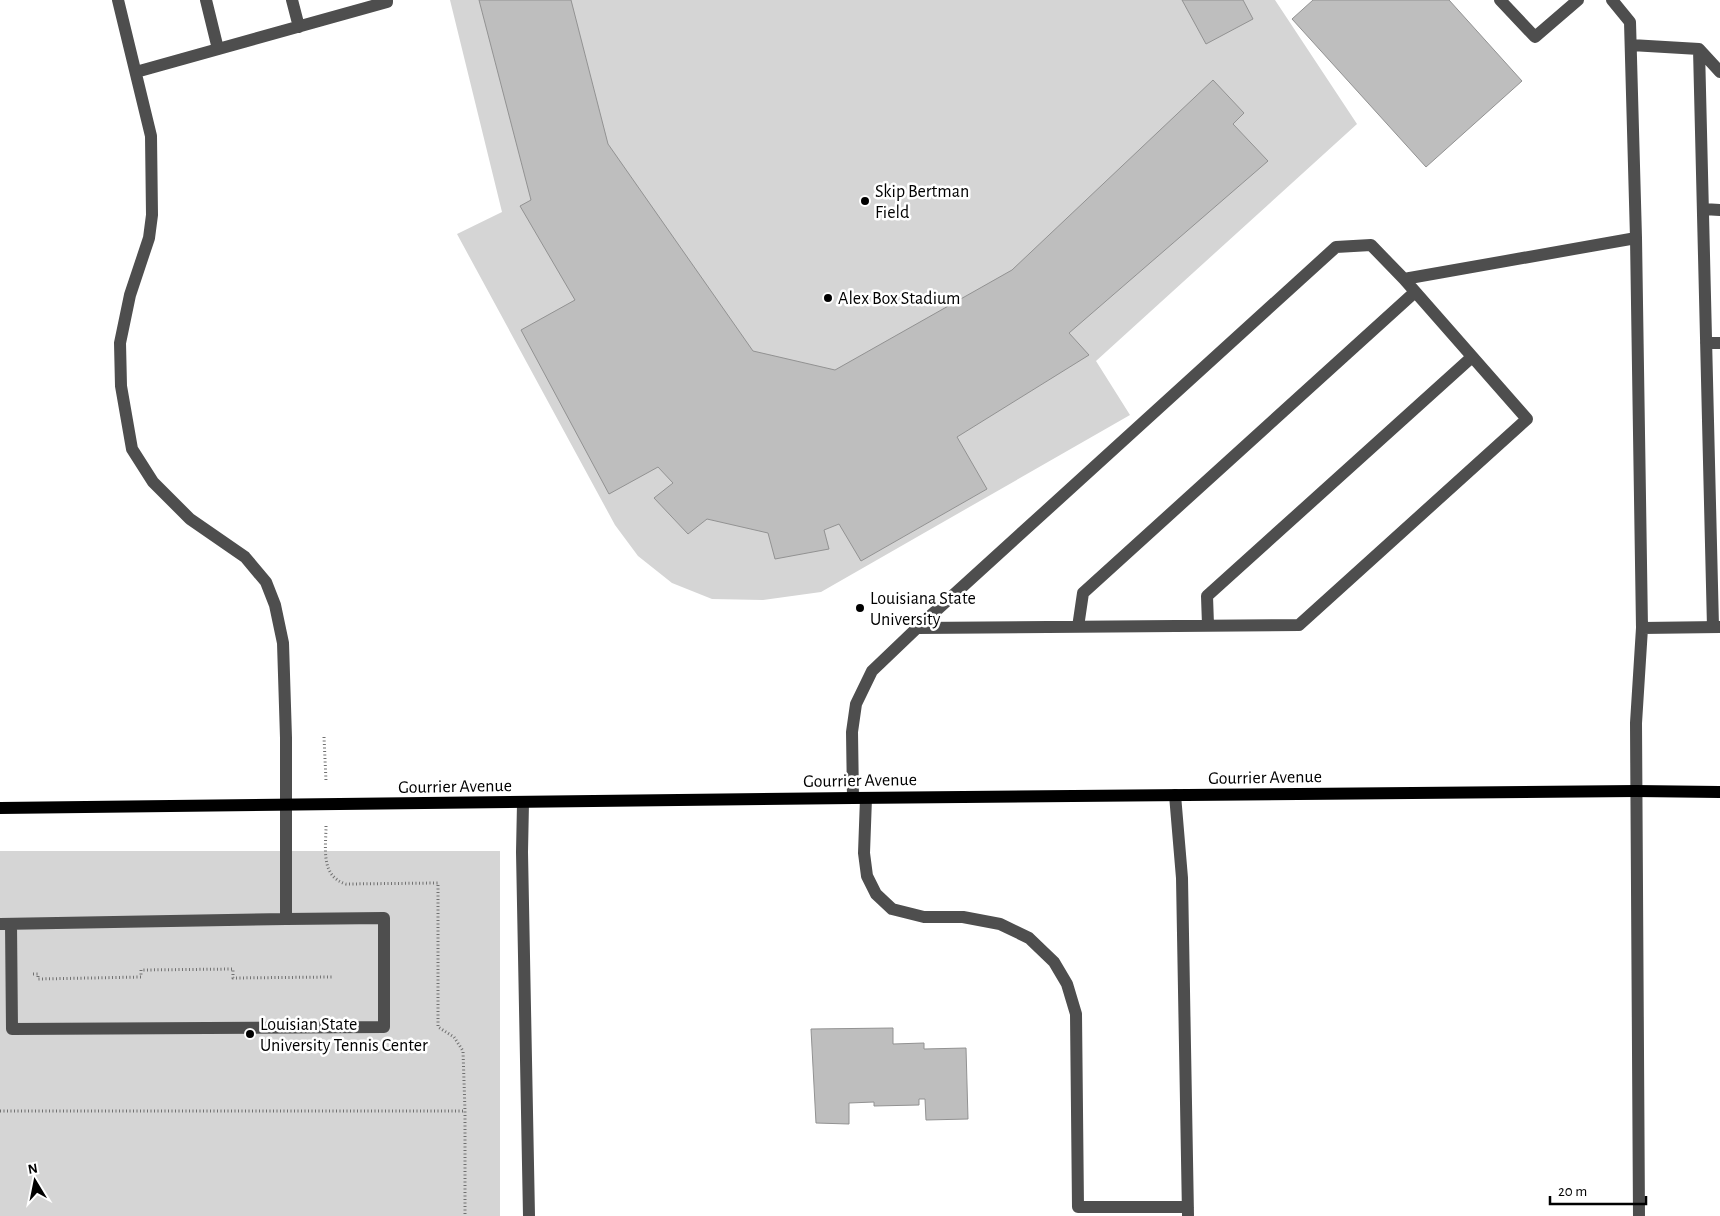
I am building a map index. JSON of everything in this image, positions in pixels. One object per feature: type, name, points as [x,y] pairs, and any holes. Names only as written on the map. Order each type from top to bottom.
[{"type":"main road","name":"Gourrier Avenue","points":[[0,808],[1175,795],[1720,792]]},
{"type":"lane","points":[[118,0],[151,136],[152,215],[149,238],[130,295],[120,342],[121,386],[132,449],[153,482],[190,519],[245,557],[266,582],[275,605],[284,643],[286,919]]},
{"type":"lane","points":[[206,0],[218,49]]},
{"type":"lane","points":[[292,0],[299,27]]},
{"type":"lane","points":[[136,72],[388,2],[387,0]]},
{"type":"lane","points":[[1500,0],[1535,37],[1578,0]]},
{"type":"lane","points":[[1612,0],[1630,22],[1636,238],[1642,628],[1636,724],[1639,1216]]},
{"type":"lane","points":[[1631,45],[1699,49],[1720,72]]},
{"type":"lane","points":[[1642,628],[1717,627],[1715,466],[1706,343],[1699,49]]},
{"type":"lane","points":[[1703,209],[1720,210]]},
{"type":"lane","points":[[1404,279],[1636,238]]},
{"type":"lane","points":[[917,628],[1300,625],[1527,419],[1404,279],[1371,245],[1336,247],[917,628],[872,671],[856,704],[852,732],[864,853],[867,876],[876,894],[892,909],[924,917],[963,917],[1000,924],[1030,938],[1054,962],[1067,984],[1076,1014],[1078,1207],[1188,1212],[1182,878],[1175,795]]},
{"type":"lane","points":[[1078,627],[1083,593],[1415,292]]},
{"type":"lane","points":[[1706,343],[1720,343]]},
{"type":"lane","points":[[1208,625],[1208,596],[1472,357]]},
{"type":"lane","points":[[523,803],[522,852],[529,1216]]},
{"type":"lane","points":[[384,918],[384,1027],[12,1029],[11,974],[5,924],[384,918]]},
{"type":"path","points":[[324,737],[326,785]]},
{"type":"path","points":[[11,974],[38,974],[38,979],[131,978],[141,977],[140,970],[233,969],[233,978],[332,977]]},
{"type":"path","points":[[438,1027],[454,1036],[463,1051],[465,1216]]},
{"type":"path","points":[[0,1111],[465,1110]]},
{"type":"shaded area","name":"Alex Box Stadium","points":[[450,0],[1275,0],[1357,124],[1096,361],[1130,415],[821,592],[763,600],[712,599],[672,583],[638,556],[615,525],[457,234],[502,212]]},
{"type":"shaded area","name":"Louisian State University Tennis Center","points":[[0,851],[500,851],[500,1216],[0,1216]]},
{"type":"building","points":[[479,0],[571,0],[608,144],[753,351],[835,370],[1012,270],[1213,80],[1244,113],[1233,124],[1268,161],[1069,333],[1089,355],[957,437],[987,489],[861,561],[839,524],[824,530],[829,549],[775,559],[768,533],[707,519],[688,534],[654,498],[673,483],[658,467],[609,494],[521,330],[575,300],[520,206],[531,200]]},
{"type":"building","points":[[1182,0],[1243,0],[1253,19],[1206,44]]},
{"type":"building","points":[[1313,0],[1449,0],[1522,81],[1426,167],[1292,19]]},
{"type":"building","points":[[893,1028],[893,1044],[924,1043],[924,1049],[966,1048],[968,1119],[926,1120],[925,1099],[919,1099],[919,1105],[874,1106],[874,1102],[849,1103],[849,1124],[816,1123],[811,1029]]},
{"type":"place","name":"Skip Bertman Field","points":[[865,201]]},
{"type":"place","name":"Alex Box Stadium","points":[[828,298]]},
{"type":"place","name":"Louisiana State University","points":[[860,608]]},
{"type":"place","name":"Louisian State University Tennis Center","points":[[250,1034]]}]
